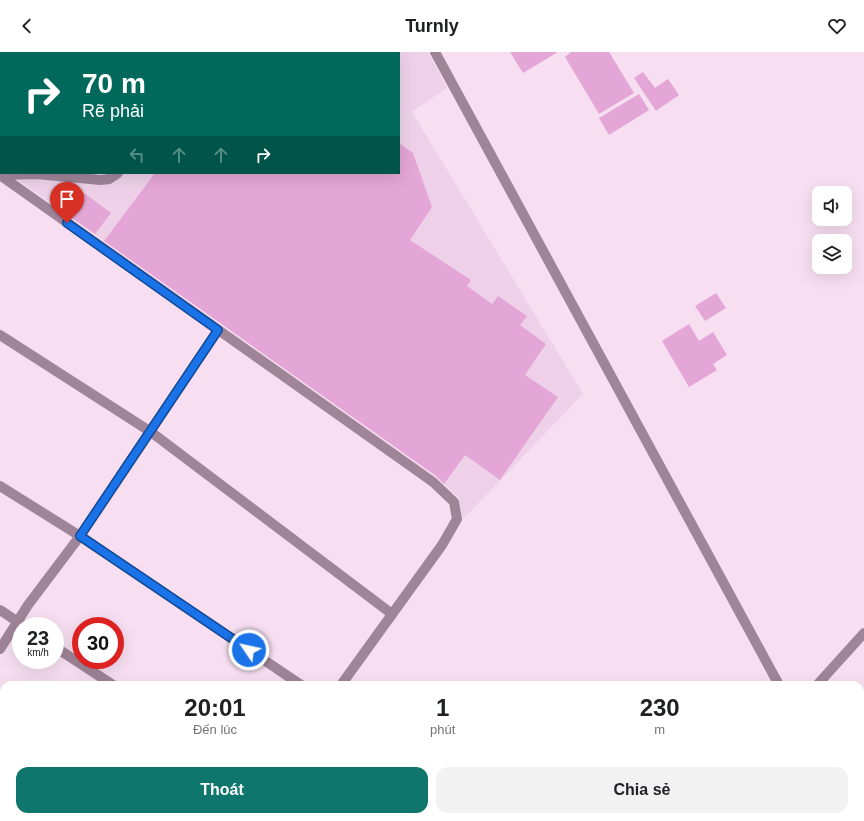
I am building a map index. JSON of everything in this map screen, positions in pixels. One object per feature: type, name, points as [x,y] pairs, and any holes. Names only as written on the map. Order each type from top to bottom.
[{"type":"street","points":[[435,52],[777,681]]},
{"type":"street","points":[[1,178],[36,174],[101,180],[109,179],[116,174]]},
{"type":"street","points":[[1,178],[433,482],[454,502],[457,519],[442,545],[344,681]]},
{"type":"street","points":[[25,617],[151,432],[218,330]]},
{"type":"street","points":[[0,335],[151,432],[392,614]]},
{"type":"street","points":[[0,486],[80,536],[295,681]]},
{"type":"street","points":[[0,610],[12,618]]},
{"type":"street","points":[[820,681],[864,633]]},
{"type":"street","points":[[0,648],[12,634]]},
{"type":"street","points":[[64,653],[107,681]]},
{"type":"shaded area","points":[[400,52],[428,52],[447,88],[412,112],[583,394],[463,519],[459,498],[436,476],[17,179],[36,178],[109,183],[124,174],[400,174]]},
{"type":"building","points":[[510,52],[558,52],[523,73]]},
{"type":"building","points":[[571,52],[609,52],[634,93],[599,114],[565,57]]},
{"type":"building","points":[[643,72],[655,88],[668,79],[679,95],[656,111],[634,78]]},
{"type":"building","points":[[639,94],[649,110],[609,135],[599,118]]},
{"type":"building","points":[[400,144],[413,153],[432,207],[410,240],[471,280],[467,286],[492,304],[498,296],[527,316],[520,325],[546,344],[525,375],[558,397],[500,480],[465,455],[444,484],[436,476],[104,241],[154,174],[400,174]]},
{"type":"building","points":[[80,190],[111,213],[95,234],[63,212]]},
{"type":"building","points":[[716,293],[726,308],[705,321],[695,306]]},
{"type":"building","points":[[689,324],[699,341],[713,332],[727,355],[713,364],[717,370],[689,387],[662,341]]},
{"type":"route","points":[[67,223],[218,330],[80,536],[249,650]]}]
